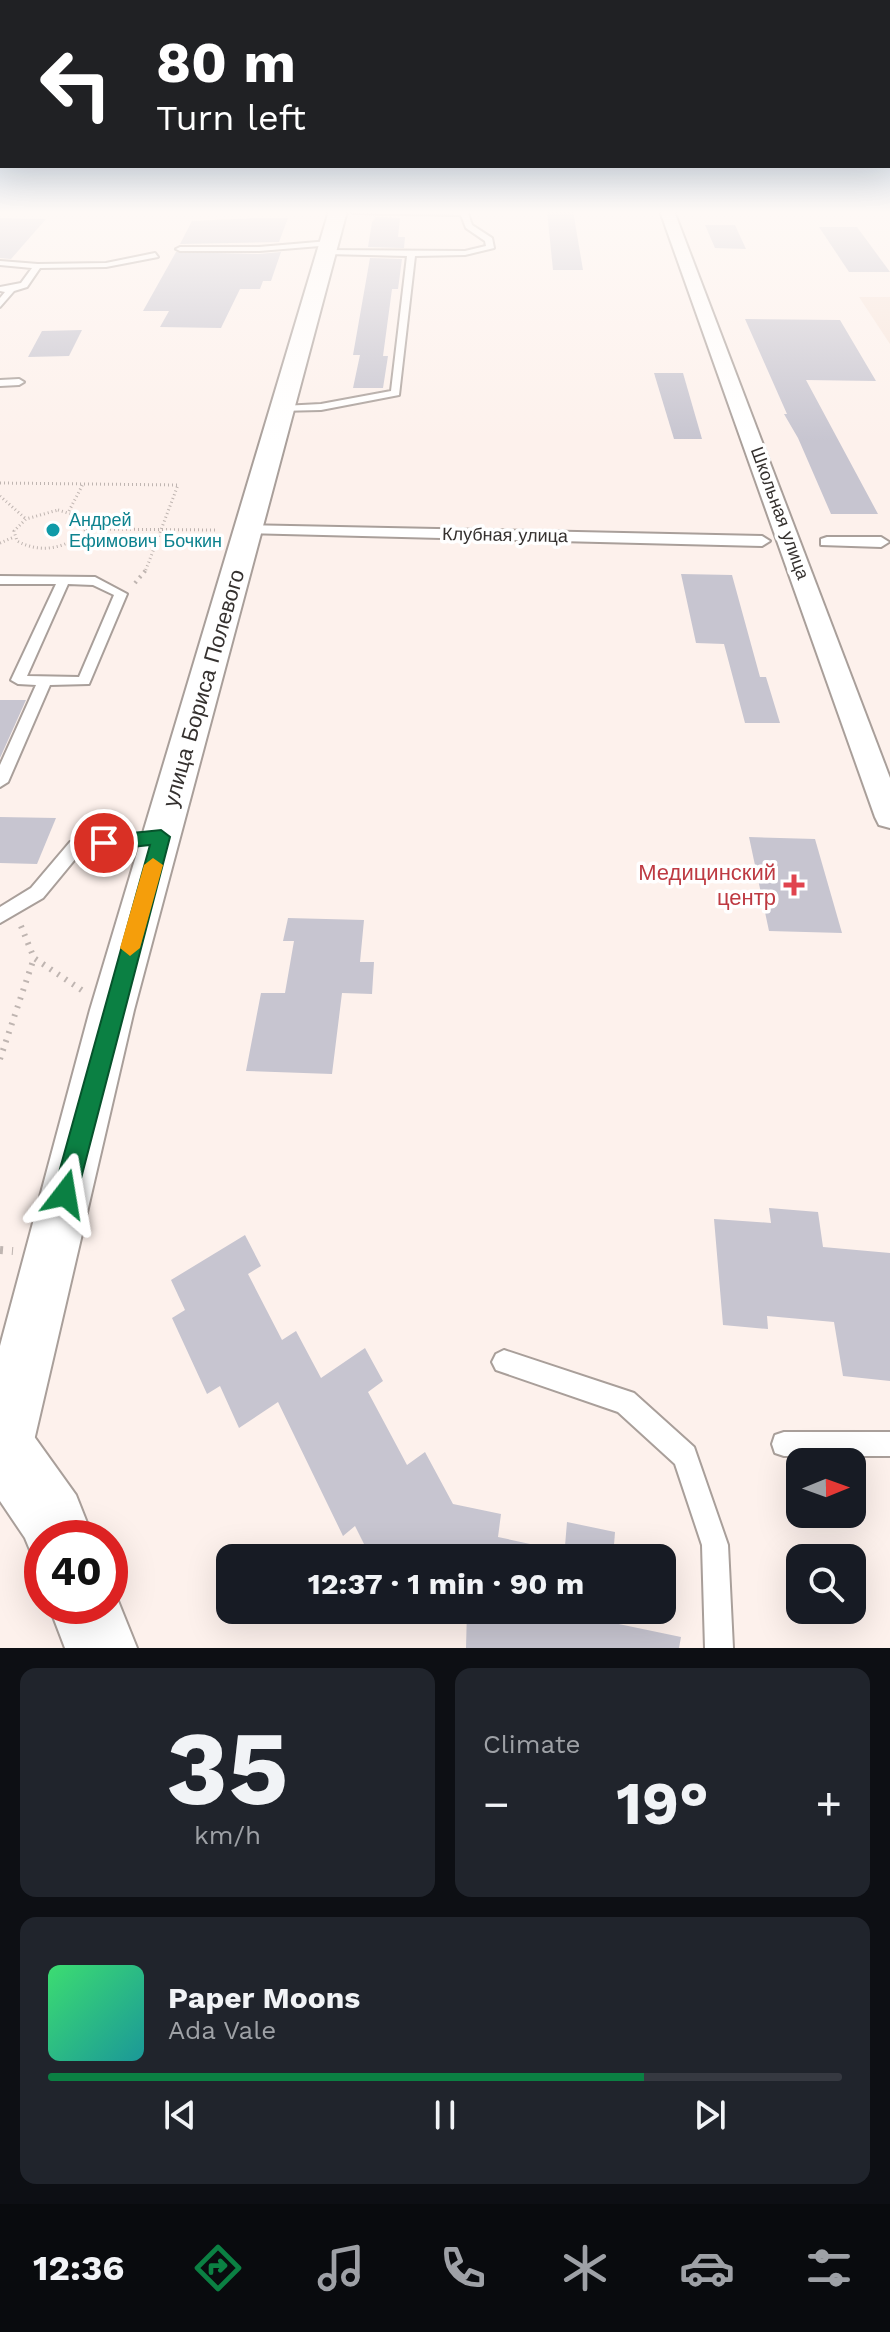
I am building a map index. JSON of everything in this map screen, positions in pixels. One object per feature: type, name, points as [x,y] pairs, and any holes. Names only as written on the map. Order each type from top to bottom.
[{"type":"main road","points":[[2,1444],[52,1520]]},
{"type":"main road","points":[[92,1624],[101,1648]]},
{"type":"street","name":"улица Бориса Полевого","points":[[2,1444],[112,1010],[316,288]]},
{"type":"street","name":"Школьная улица","points":[[695,288],[890,817]]},
{"type":"street","name":"Клубная улица","points":[[247,530],[762,541]]},
{"type":"street","points":[[827,542],[881,542]]},
{"type":"lane","points":[[0,289],[15,288]]},
{"type":"lane","points":[[282,409],[321,407],[396,393],[407,288]]},
{"type":"lane","points":[[0,304],[11,289]]},
{"type":"lane","points":[[0,383],[19,382]]},
{"type":"lane","points":[[0,580],[64,580],[95,581],[121,594],[84,681],[18,680],[64,580]]},
{"type":"lane","points":[[0,782],[45,681]]},
{"type":"lane","points":[[7,912],[37,893],[76,846],[161,837]]},
{"type":"lane","points":[[504,1362],[625,1402],[685,1456],[715,1545],[719,1648]]},
{"type":"lane","points":[[784,1444],[890,1444]]},
{"type":"path","points":[[0,483],[178,485],[143,577],[121,594]]},
{"type":"path","points":[[69,511],[83,484]]},
{"type":"path","points":[[0,496],[26,519]]},
{"type":"path","points":[[86,529],[84,518],[69,511],[47,511],[26,519],[14,531],[14,537],[22,544],[45,548],[75,540],[86,529],[247,530]]},
{"type":"path","points":[[0,543],[14,537]]},
{"type":"path","points":[[7,912],[34,958],[112,1010]]},
{"type":"path","points":[[0,1059],[34,958]]},
{"type":"shaded area","points":[[859,297],[890,297],[890,344]]},
{"type":"building","points":[[156,288],[260,288],[240,289],[221,328],[160,327],[169,311],[143,311]]},
{"type":"building","points":[[365,288],[398,288],[392,289],[383,356],[388,356],[383,388],[353,388],[360,355],[353,355]]},
{"type":"building","points":[[745,319],[840,320],[876,381],[806,380],[878,514],[831,514],[798,438],[784,414],[787,414]]},
{"type":"building","points":[[82,330],[69,356],[28,357],[42,331]]},
{"type":"building","points":[[654,373],[683,373],[702,439],[674,439]]},
{"type":"building","points":[[681,574],[732,575],[760,677],[766,677],[780,723],[745,723],[724,644],[696,643]]},
{"type":"building","points":[[0,700],[26,700],[0,758]]},
{"type":"building","points":[[0,817],[56,818],[37,864],[0,863]]},
{"type":"building","name":"Медицинский центр","points":[[749,837],[815,839],[842,933],[769,931]]},
{"type":"building","points":[[288,918],[364,920],[360,962],[374,962],[372,994],[342,993],[332,1074],[246,1071],[261,993],[285,993],[294,941],[283,941]]},
{"type":"building","points":[[769,1208],[818,1212],[823,1247],[890,1253],[890,1381],[843,1376],[834,1322],[767,1316],[768,1329],[723,1325],[714,1219],[771,1223]]},
{"type":"building","points":[[245,1235],[261,1266],[248,1274],[282,1340],[296,1331],[321,1378],[365,1348],[383,1381],[368,1392],[407,1465],[425,1452],[453,1504],[501,1514],[498,1537],[530,1544],[364,1544],[355,1526],[343,1536],[278,1402],[239,1428],[220,1386],[207,1394],[172,1318],[185,1310],[171,1280]]},
{"type":"building","points":[[567,1522],[615,1532],[614,1544],[565,1544]]},
{"type":"building","points":[[467,1624],[619,1624],[681,1637],[679,1648],[466,1648]]},
{"type":"slow traffic","points":[[130,948],[153,865]]},
{"type":"place","name":"Андрей Ефимович Бочкин","points":[[53,530]]},
{"type":"place","name":"Медицинский центр","points":[[794,885]]},
{"type":"route","points":[[65,1194],[161,837],[104,843]]}]
